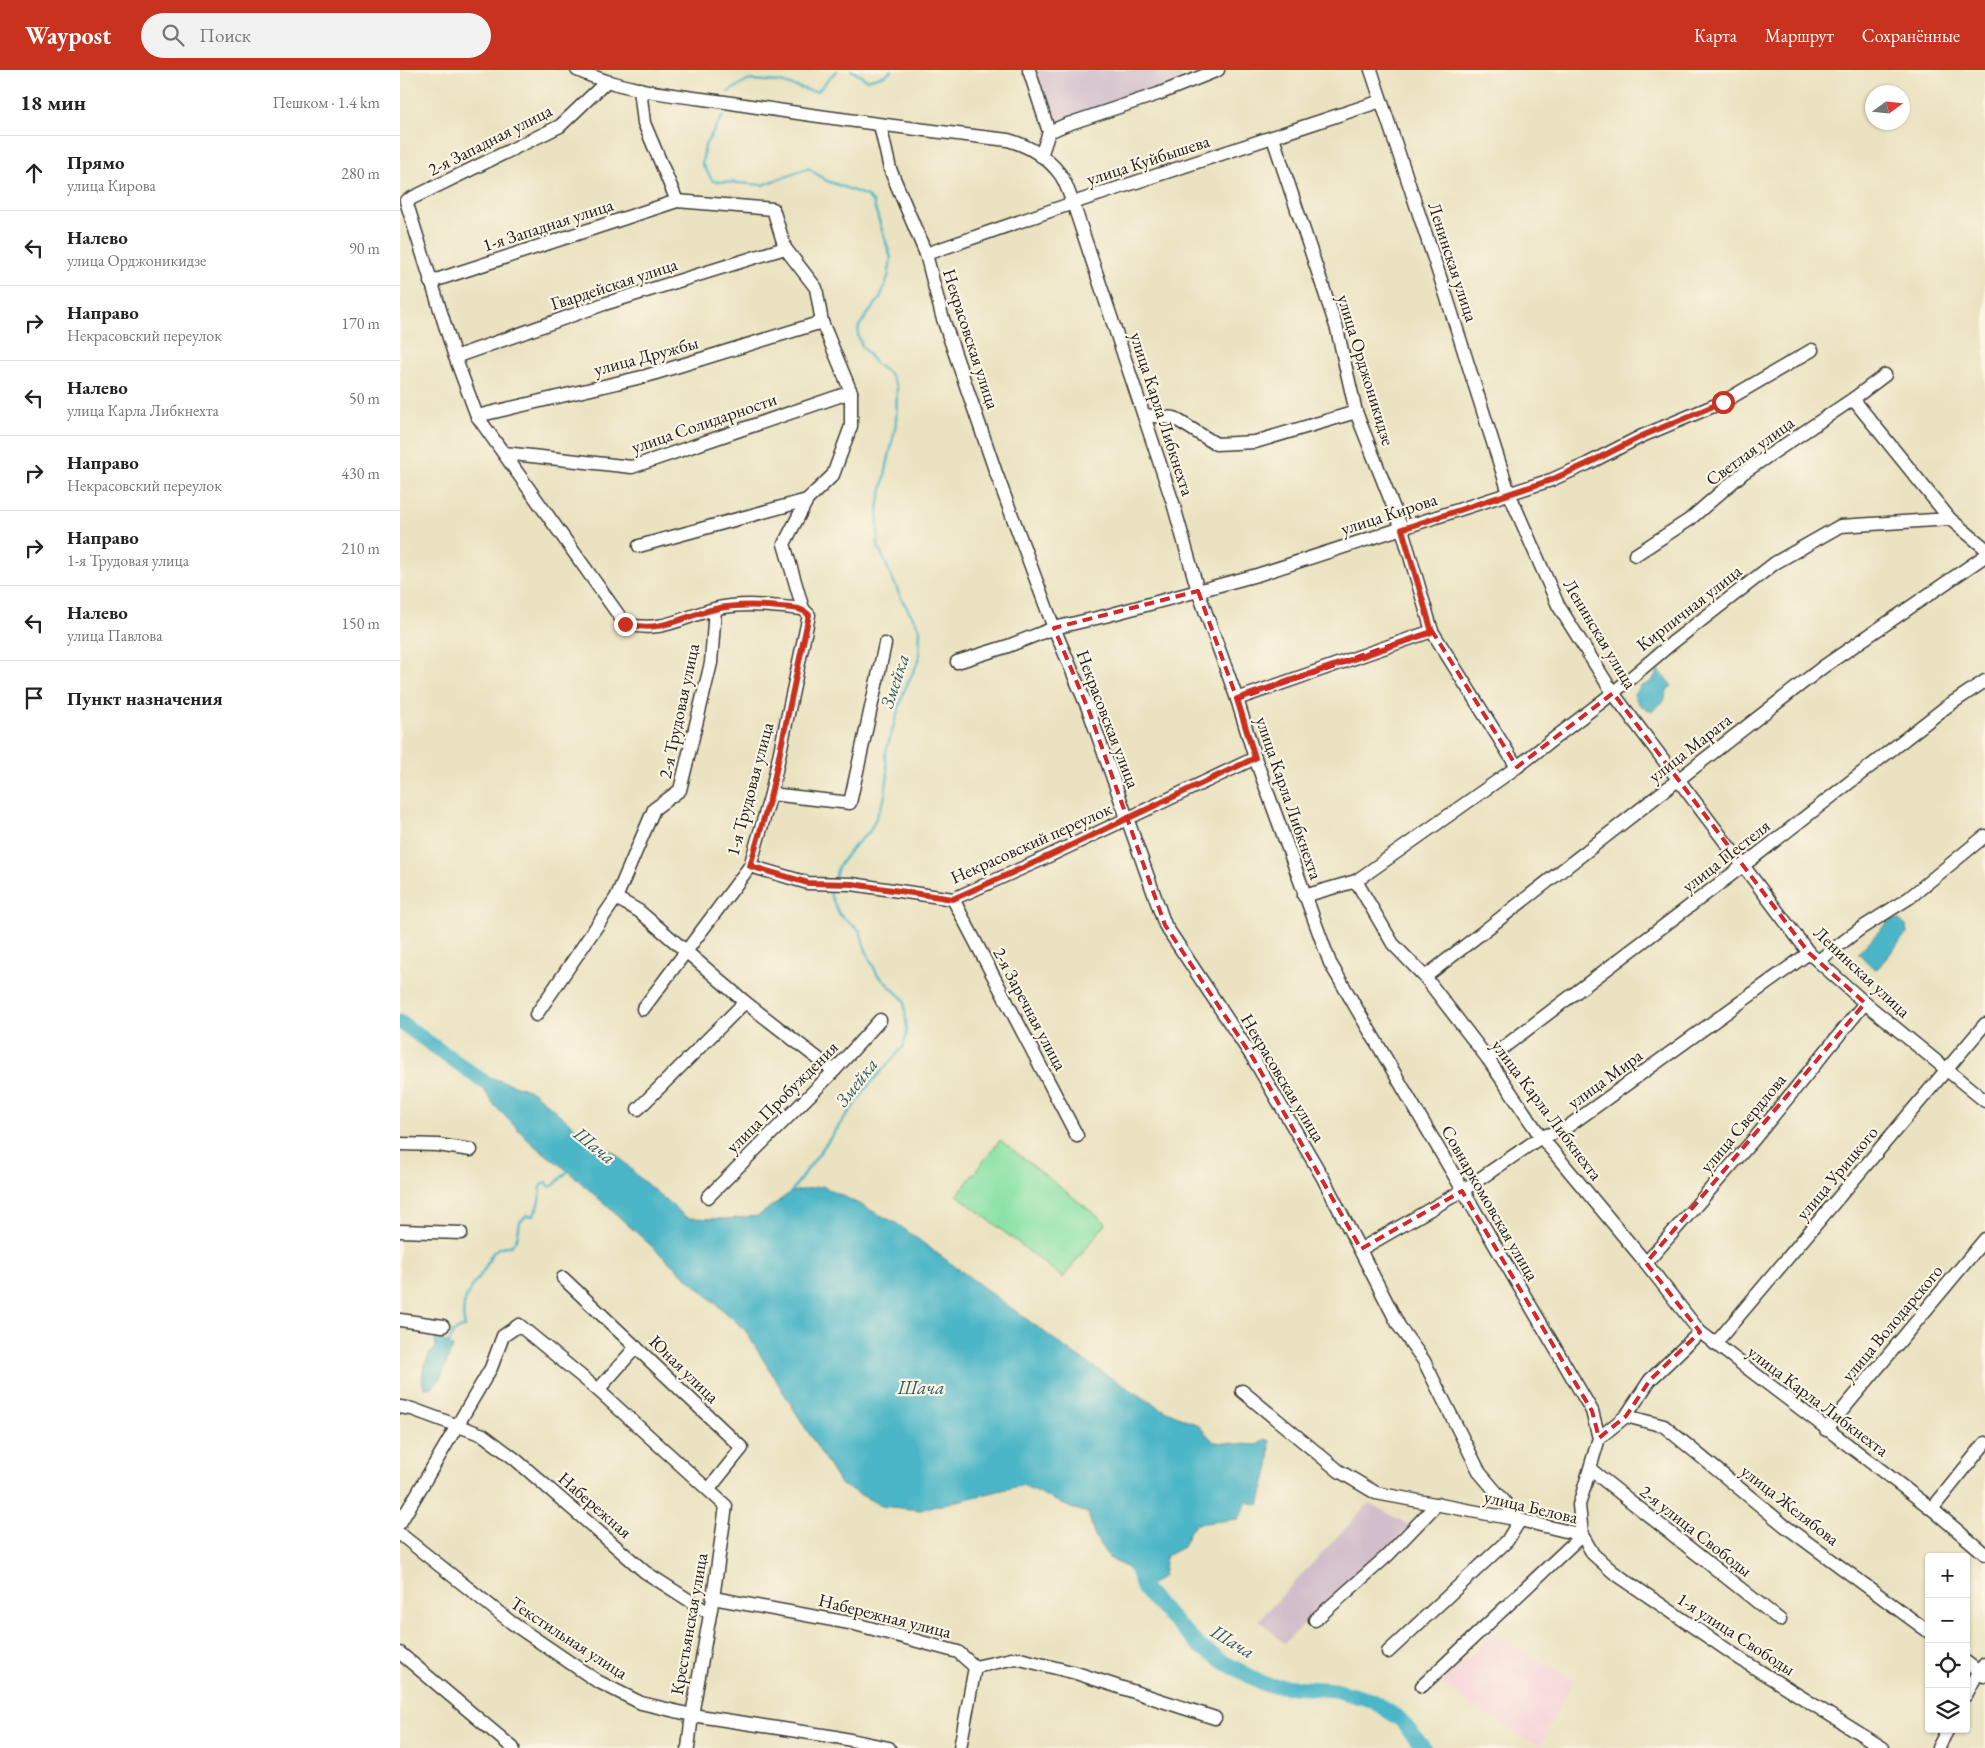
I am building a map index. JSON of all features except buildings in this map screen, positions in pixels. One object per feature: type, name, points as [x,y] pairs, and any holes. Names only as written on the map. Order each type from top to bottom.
[{"type":"street","name":"улица Карла Либкнехта","points":[[576,70],[606,82],[640,89],[880,124],[1008,140],[1027,146],[1060,174],[1073,202],[1173,503],[1198,591],[1304,896],[1356,881],[1393,944],[1425,977],[1488,1059],[1541,1137],[1646,1263],[1700,1332],[1932,1509],[1985,1554]]},
{"type":"street","points":[[1029,70],[1049,132],[1041,156]]},
{"type":"street","points":[[1049,132],[1158,94],[1218,70]]},
{"type":"street","name":"Ленинская улица","points":[[1371,70],[1446,295],[1509,493],[1558,605],[1613,693],[1677,780],[1813,957],[1865,1003],[1985,1101]]},
{"type":"street","name":"2-я Западная улица","points":[[430,282],[406,201],[560,126],[606,82]]},
{"type":"street","points":[[430,282],[477,416],[625,624],[641,628],[662,626],[715,609],[759,604],[803,609],[784,544],[807,500],[833,475],[851,426],[851,392],[822,322],[816,288],[785,248],[773,209],[677,201],[644,123],[640,89]]},
{"type":"street","name":"улица Куйбышева","points":[[926,254],[1073,202],[1273,138],[1381,101]]},
{"type":"street","name":"Некрасовская улица","points":[[880,124],[890,169],[926,254],[942,316],[995,470],[1054,628],[1089,711],[1165,925],[1253,1058],[1323,1178],[1399,1326],[1424,1361],[1480,1473],[1520,1520]]},
{"type":"street","name":"улица Орджоникидзе","points":[[1273,138],[1337,329],[1356,412],[1402,529],[1432,632],[1517,767]]},
{"type":"street","name":"1-я Западная улица","points":[[430,282],[677,201]]},
{"type":"street","name":"Гвардейская улица","points":[[455,357],[604,304],[785,248]]},
{"type":"street","name":"улица Дружбы","points":[[477,416],[646,376],[822,322]]},
{"type":"street","name":"улица Кирова","points":[[957,662],[1008,646],[1054,628],[1258,575],[1560,476],[1642,436],[1723,402],[1812,350]]},
{"type":"street","name":"Светлая улица","points":[[1635,555],[1689,520],[1743,473],[1853,399],[1885,375]]},
{"type":"street","name":"улица Солидарности","points":[[504,453],[632,467],[851,392]]},
{"type":"street","points":[[1853,399],[1950,519],[1985,548]]},
{"type":"street","points":[[1144,415],[1174,418],[1216,444],[1255,442],[1356,412]]},
{"type":"street","points":[[639,546],[807,500]]},
{"type":"street","name":"Кирпичная улица","points":[[1356,881],[1517,767],[1775,563],[1840,526],[1950,519]]},
{"type":"street","name":"улица Марата","points":[[1425,977],[1823,667],[1985,556]]},
{"type":"street","name":"2-я Трудовая улица","points":[[536,1015],[616,898],[654,808],[680,790],[711,663],[715,609]]},
{"type":"street","name":"1-я Трудовая улица","points":[[643,1009],[750,866],[771,794],[809,615],[803,609]]},
{"type":"street","points":[[1237,699],[1432,632]]},
{"type":"street","points":[[771,794],[850,803],[885,644]]},
{"type":"street","name":"улица Пестеля","points":[[1488,1059],[1744,865],[1946,707],[1985,681]]},
{"type":"street","name":"Некрасовский переулок","points":[[750,866],[814,884],[852,884],[953,899],[1036,862],[1255,758]]},
{"type":"street","name":"улица Мира","points":[[1361,1249],[1462,1191],[1541,1137],[1563,1130],[1813,957],[1910,898],[1985,836]]},
{"type":"street","name":"Совнаркомовская улица","points":[[1304,896],[1330,963],[1592,1411],[1599,1438]]},
{"type":"street","points":[[616,898],[639,911],[744,1002],[834,1071]]},
{"type":"street","name":"2-я Заречная улица","points":[[953,899],[1076,1136]]},
{"type":"street","points":[[638,1109],[744,1002]]},
{"type":"street","name":"улица Свердлова","points":[[1646,1263],[1755,1138],[1865,1003]]},
{"type":"street","name":"улица Пробуждения","points":[[708,1197],[834,1071],[880,1020]]},
{"type":"street","name":"улица Урицкого","points":[[1716,1344],[1985,1024]]},
{"type":"street","points":[[400,1144],[471,1150]]},
{"type":"street","points":[[400,1231],[461,1233]]},
{"type":"street","name":"улица Володарского","points":[[1826,1430],[1985,1238]]},
{"type":"street","name":"Юная улица","points":[[563,1278],[742,1448],[709,1489]]},
{"type":"street","points":[[400,1320],[444,1326]]},
{"type":"street","points":[[400,1523],[491,1368],[502,1336],[519,1326],[598,1390],[709,1489]]},
{"type":"street","points":[[1582,1535],[1579,1505],[1599,1438],[1626,1416],[1650,1380],[1700,1332]]},
{"type":"street","points":[[598,1390],[636,1347]]},
{"type":"street","name":"улица Белова","points":[[1242,1390],[1339,1471],[1376,1494],[1520,1520],[1582,1535]]},
{"type":"street","name":"Набережная","points":[[400,1407],[412,1408],[483,1435],[496,1444],[645,1572],[709,1613]]},
{"type":"street","name":"улица Желябова","points":[[1626,1416],[1664,1426],[1785,1526],[1925,1629]]},
{"type":"street","points":[[1932,1509],[1985,1443]]},
{"type":"street","name":"2-я улица Свободы","points":[[1590,1469],[1780,1620]]},
{"type":"street","name":"Крестьянская улица","points":[[688,1748],[726,1506],[709,1489]]},
{"type":"street","points":[[1315,1620],[1387,1556],[1437,1504]]},
{"type":"street","points":[[1388,1652],[1507,1541],[1520,1520]]},
{"type":"street","name":"Текстильная улица","points":[[400,1534],[512,1623],[597,1681],[641,1703],[692,1715],[836,1737],[889,1748]]},
{"type":"street","name":"улица Белова","points":[[1422,1686],[1582,1535]]},
{"type":"street","name":"1-я улица Свободы","points":[[1582,1535],[1592,1554],[1613,1572],[1742,1660],[1883,1748]]},
{"type":"street","name":"Набережная улица","points":[[713,1598],[855,1624],[958,1652],[974,1666]]},
{"type":"street","points":[[400,1653],[513,1748]]},
{"type":"street","points":[[960,1748],[974,1666],[1016,1658],[1076,1672],[1214,1718]]},
{"type":"street","points":[[1970,1664],[1983,1671],[1970,1689]]},
{"type":"street","points":[[1938,1748],[1946,1733]]},
{"type":"highlighted area","points":[[1198,591],[1237,699],[1432,631],[1517,767],[1613,693],[1809,953],[1865,1003],[1646,1263],[1700,1332],[1650,1380],[1626,1416],[1599,1438],[1592,1411],[1462,1191],[1361,1249],[1253,1058],[1165,925],[1089,711],[1054,628]]},
{"type":"shaded area","points":[[1036,70],[1180,70],[1183,81],[1045,127]]},
{"type":"shaded area","points":[[1369,1503],[1411,1526],[1284,1643],[1259,1620]]},
{"type":"shaded area","points":[[1491,1634],[1573,1679],[1540,1747],[1494,1720],[1440,1684]]},
{"type":"green space","points":[[1000,1140],[1106,1223],[1063,1278],[957,1195]]},
{"type":"water","points":[[1659,670],[1672,686],[1667,690],[1664,701],[1652,711],[1640,704],[1634,693],[1640,687],[1651,682]]},
{"type":"water","points":[[1898,919],[1906,926],[1907,933],[1878,968],[1874,969],[1858,953],[1890,920]]},
{"type":"water","name":"Шача","points":[[471,1071],[532,1091],[585,1136],[616,1154],[642,1180],[687,1218],[725,1219],[758,1216],[791,1192],[822,1186],[896,1223],[1078,1357],[1160,1408],[1198,1425],[1214,1442],[1256,1445],[1264,1439],[1270,1441],[1269,1467],[1259,1505],[1247,1502],[1238,1519],[1196,1524],[1190,1531],[1183,1547],[1166,1556],[1163,1576],[1144,1590],[1129,1569],[1109,1558],[1095,1537],[1088,1513],[1071,1508],[1023,1485],[920,1510],[882,1506],[840,1484],[745,1330],[568,1171],[531,1143],[495,1106]]},
{"type":"water","points":[[436,1338],[443,1340],[453,1347],[439,1381],[433,1387],[425,1388],[422,1378],[424,1366],[429,1355],[436,1348]]},
{"type":"waterway","name":"Змейка","points":[[728,92],[749,80],[780,82],[811,91],[818,91],[837,70]]},
{"type":"waterway","name":"Змейка","points":[[851,70],[867,80],[885,75],[892,70]]},
{"type":"waterway","name":"Змейка","points":[[723,116],[705,145],[702,164],[713,181],[763,185],[808,168],[825,180],[867,196],[873,202],[891,258],[888,277],[880,298],[859,326],[858,335],[862,346],[876,364],[890,374],[897,387],[896,424],[878,508],[878,546],[901,598],[920,629],[919,660],[904,691],[885,755],[888,775],[884,800],[870,831],[853,847],[838,867],[834,881]]},
{"type":"waterway","name":"Змейка","points":[[791,1195],[791,1192],[868,1086],[903,1047],[907,1032],[904,1000],[877,974],[866,951],[860,931],[839,914],[830,894],[832,888]]},
{"type":"waterway","name":"Шача","points":[[400,1022],[486,1083]]},
{"type":"waterway","points":[[449,1344],[453,1332],[465,1327],[463,1311],[466,1298],[492,1254],[499,1248],[511,1246],[514,1243],[518,1235],[520,1222],[527,1215],[532,1216],[536,1210],[541,1185],[546,1182],[550,1187],[554,1185],[568,1171]]},
{"type":"waterway","name":"Шача","points":[[1137,1570],[1144,1590],[1200,1647],[1227,1664],[1267,1685],[1335,1690],[1371,1700],[1400,1719],[1424,1748]]},
{"type":"route","points":[[625,624],[641,628],[662,626],[715,609],[759,604],[803,609],[809,615],[771,794],[750,866],[814,884],[852,884],[953,899],[1036,862],[1255,758],[1237,699],[1432,632],[1402,529],[1551,480],[1642,436],[1723,402]]}]
